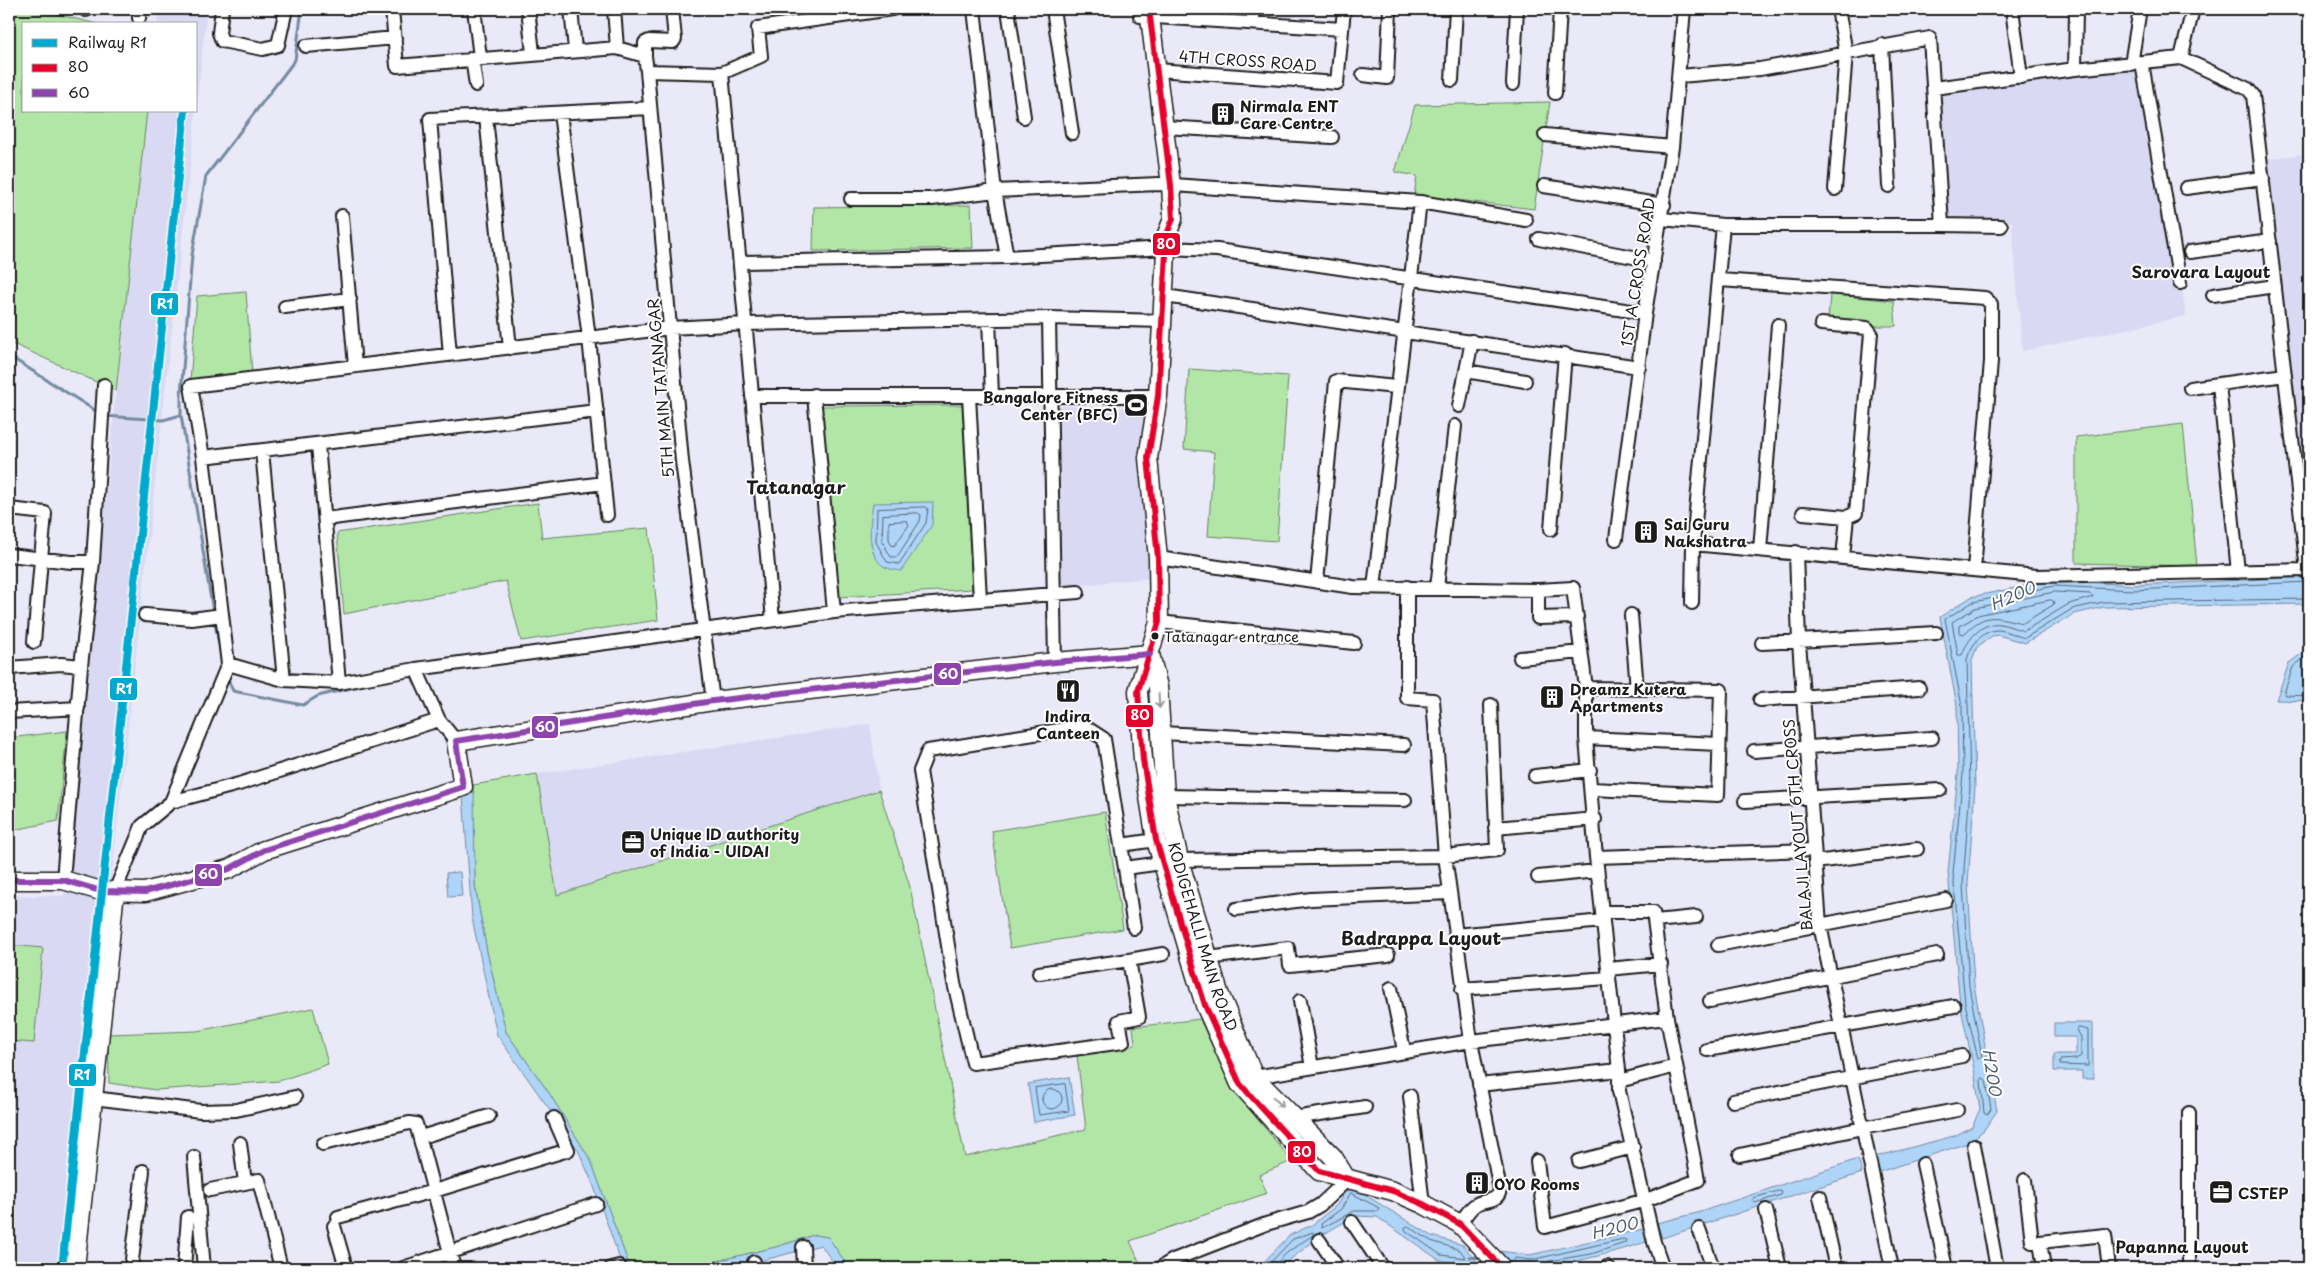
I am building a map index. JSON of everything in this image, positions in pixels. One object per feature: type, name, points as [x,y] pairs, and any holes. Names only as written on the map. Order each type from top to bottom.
[{"type":"street","points":[[222,9],[219,33],[222,41],[263,49],[278,45],[286,9]]},
{"type":"street","points":[[392,9],[398,66],[476,58],[617,48],[645,56],[645,43],[649,41],[673,42],[675,39],[672,9]]},
{"type":"street","points":[[474,9],[476,85]]},
{"type":"street","points":[[528,9],[533,54]]},
{"type":"street","points":[[571,9],[575,50]]},
{"type":"street","points":[[614,9],[617,48]]},
{"type":"street","points":[[647,71],[722,72],[761,56],[758,28],[892,9]]},
{"type":"street","points":[[974,9],[995,191],[1007,257]]},
{"type":"street","points":[[1008,9],[1024,117]]},
{"type":"street","points":[[1053,9],[1072,133]]},
{"type":"street","points":[[1252,23],[1254,9]]},
{"type":"street","points":[[1144,12],[1252,23],[1342,29],[1344,9]]},
{"type":"street","points":[[1363,75],[1387,78],[1390,9]]},
{"type":"street","points":[[1452,80],[1456,9]]},
{"type":"street","points":[[1513,84],[1517,9]]},
{"type":"street","points":[[1555,93],[1560,9]]},
{"type":"street","name":"1ST A CROSS ROAD","points":[[1616,539],[1645,313],[1662,219],[1672,147],[1680,76],[1684,9]]},
{"type":"street","points":[[1835,189],[1846,53],[1838,9]]},
{"type":"street","points":[[2012,9],[2022,77]]},
{"type":"street","points":[[2075,69],[2076,9]]},
{"type":"street","points":[[2140,9],[2137,64],[2180,283]]},
{"type":"street","points":[[2181,58],[2193,9]]},
{"type":"street","name":"KODIGEHALLI MAIN ROAD","points":[[1144,12],[1157,70],[1164,127],[1165,184]]},
{"type":"street","name":"KODIGEHALLI MAIN ROAD","points":[[1144,12],[1165,184],[1173,219],[1167,241],[1158,396],[1148,458],[1158,558],[1159,622],[1138,691],[1143,760],[1156,840],[1170,861]]},
{"type":"street","name":"4TH CROSS ROAD","points":[[1157,70],[1337,83],[1342,29]]},
{"type":"street","points":[[306,46],[395,38]]},
{"type":"street","points":[[1680,76],[1760,69],[1882,45],[1930,38],[1942,225]]},
{"type":"street","points":[[1882,45],[1889,186]]},
{"type":"street","name":"5TH MAIN TATANAGAR","points":[[645,56],[683,465],[713,701]]},
{"type":"street","points":[[1693,544],[1796,552],[2037,576],[2308,570],[2253,95],[2248,89],[2181,58],[2075,69],[1934,88]]},
{"type":"street","points":[[722,72],[742,262],[752,396],[773,620]]},
{"type":"street","points":[[450,355],[430,119],[650,108]]},
{"type":"street","points":[[560,113],[589,338],[606,515]]},
{"type":"street","points":[[486,117],[510,348]]},
{"type":"street","points":[[1164,127],[1332,137]]},
{"type":"street","points":[[1545,136],[1672,147]]},
{"type":"street","points":[[2186,188],[2263,178]]},
{"type":"street","points":[[852,199],[932,199],[995,191],[1165,184],[1420,202],[1526,220]]},
{"type":"street","points":[[1544,186],[1664,205]]},
{"type":"street","points":[[1374,587],[1396,387],[1420,202]]},
{"type":"street","points":[[342,216],[356,366]]},
{"type":"street","points":[[1662,219],[1723,224],[2001,226]]},
{"type":"street","points":[[1692,603],[1693,544],[1723,224]]},
{"type":"street","points":[[1539,239],[1654,261]]},
{"type":"street","points":[[742,262],[1007,257],[1167,241],[1410,280],[1645,313]]},
{"type":"street","points":[[2190,252],[2270,241]]},
{"type":"street","points":[[1719,280],[1974,297],[1985,298],[1991,304],[1992,361],[1974,570]]},
{"type":"street","points":[[2213,295],[2275,286]]},
{"type":"street","points":[[1165,296],[1565,354],[1638,367]]},
{"type":"street","points":[[285,307],[350,299]]},
{"type":"street","points":[[1049,318],[1055,662]]},
{"type":"street","points":[[171,802],[226,669],[222,615],[203,457],[191,386],[670,328],[746,324],[1049,318],[1163,321]]},
{"type":"street","points":[[990,319],[992,396]]},
{"type":"street","points":[[1803,513],[1847,517],[1856,513],[1871,333],[1867,328],[1821,324]]},
{"type":"street","points":[[1760,550],[1778,325]]},
{"type":"street","points":[[1459,406],[1472,341]]},
{"type":"street","points":[[1551,529],[1565,354]]},
{"type":"street","points":[[1466,371],[1525,381]]},
{"type":"street","points":[[2190,388],[2285,375]]},
{"type":"street","points":[[1317,582],[1336,381],[1396,387]]},
{"type":"street","points":[[2219,384],[2238,572]]},
{"type":"street","points":[[63,880],[81,666],[93,562],[104,385]]},
{"type":"street","points":[[814,395],[834,612]]},
{"type":"street","points":[[752,396],[1158,396]]},
{"type":"street","points":[[969,396],[980,599]]},
{"type":"street","points":[[203,457],[597,411]]},
{"type":"street","points":[[1437,588],[1455,426]]},
{"type":"street","points":[[318,445],[339,683]]},
{"type":"street","points":[[262,451],[284,680]]},
{"type":"street","points":[[324,520],[604,483]]},
{"type":"street","points":[[9,509],[44,512],[34,642]]},
{"type":"street","points":[[1843,558],[1847,517]]},
{"type":"street","name":"BALAJI LAYOUT 6TH CROSS","points":[[1796,552],[1799,642],[1820,926],[1866,1152],[1892,1268]]},
{"type":"street","points":[[9,555],[93,562]]},
{"type":"street","points":[[1158,558],[1353,587],[1538,590],[1573,588],[1586,688],[1586,738],[1619,1091],[1646,1200],[1654,1242],[1663,1268]]},
{"type":"street","points":[[1407,587],[1406,698],[1433,700],[1445,856],[1462,989],[1500,1190],[1499,1196],[1494,1200],[1476,1204],[1463,1227]]},
{"type":"street","points":[[1538,590],[1538,618],[1576,617]]},
{"type":"street","points":[[226,669],[284,680],[339,683],[416,669],[834,612],[1078,592]]},
{"type":"street","points":[[145,616],[192,619],[222,615]]},
{"type":"street","points":[[1631,615],[1637,689]]},
{"type":"street","points":[[1159,622],[1354,643]]},
{"type":"street","points":[[1762,643],[1936,632]]},
{"type":"street","points":[[1520,658],[1581,652]]},
{"type":"street","points":[[456,741],[713,701],[1055,662],[1150,654]]},
{"type":"street","name":"KODIGEHALLI MAIN ROAD","points":[[1150,654],[1158,687],[1170,861],[1205,969],[1254,1078],[1333,1158],[1347,1180]]},
{"type":"street","points":[[9,668],[62,664],[81,666]]},
{"type":"street","points":[[9,880],[63,880],[101,891],[145,892],[229,869],[264,850],[463,787],[456,741],[439,720],[416,669]]},
{"type":"street","points":[[1586,688],[1721,690],[1718,795],[1592,789]]},
{"type":"street","points":[[1760,700],[1919,688]]},
{"type":"street","points":[[1125,868],[1170,861],[1445,856],[1497,850],[1491,705]]},
{"type":"street","points":[[9,712],[78,708]]},
{"type":"street","points":[[75,1268],[115,891],[142,826],[171,802],[239,784],[439,720]]},
{"type":"street","points":[[1129,960],[1139,1017],[1119,1021],[1124,1042],[973,1063],[954,983],[920,771],[928,751],[1084,726],[1104,739],[1134,928]]},
{"type":"street","points":[[1161,733],[1404,745]]},
{"type":"street","points":[[1586,738],[1719,744]]},
{"type":"street","points":[[1754,751],[1932,738]]},
{"type":"street","points":[[1535,776],[1590,770]]},
{"type":"street","points":[[1746,801],[1940,790]]},
{"type":"street","points":[[1165,796],[1405,800]]},
{"type":"street","points":[[1495,828],[1595,819]]},
{"type":"street","points":[[1121,845],[1156,840]]},
{"type":"street","points":[[1596,857],[1815,856],[1917,849]]},
{"type":"street","points":[[1538,877],[1597,871]]},
{"type":"street","points":[[1236,909],[1311,900],[1450,893]]},
{"type":"street","points":[[1718,945],[1946,900]]},
{"type":"street","points":[[1455,936],[1653,912],[1667,1018],[1698,1180],[1646,1200],[1545,1227],[1537,1161]]},
{"type":"street","points":[[1655,921],[1696,917]]},
{"type":"street","points":[[1205,969],[1288,948],[1290,965],[1388,955]]},
{"type":"street","points":[[1039,973],[1163,954]]},
{"type":"street","points":[[1710,1001],[1936,955]]},
{"type":"street","points":[[1462,989],[1608,974],[1661,964]]},
{"type":"street","name":"KODIGEHALLI MAIN ROAD","points":[[1205,969],[1205,1005],[1240,1084],[1319,1171],[1393,1191],[1423,1204],[1463,1227],[1502,1268]]},
{"type":"street","points":[[1390,988],[1404,1050]]},
{"type":"street","points":[[1300,1001],[1312,1067]]},
{"type":"street","points":[[1707,1050],[1954,1006]]},
{"type":"street","points":[[1254,1078],[1404,1050],[1471,1040],[1667,1018]]},
{"type":"street","points":[[1733,1101],[1962,1056]]},
{"type":"street","points":[[1479,1085],[1619,1075],[1676,1066]]},
{"type":"street","points":[[1410,1096],[1423,1204]]},
{"type":"street","points":[[93,1098],[201,1111],[236,1110],[295,1097]]},
{"type":"street","points":[[1294,1118],[1365,1107]]},
{"type":"street","points":[[1740,1155],[1862,1128],[1957,1110]]},
{"type":"street","points":[[2189,1113],[2189,1268]]},
{"type":"street","points":[[421,1137],[489,1116]]},
{"type":"street","points":[[346,1268],[336,1222],[568,1150],[554,1118]]},
{"type":"street","points":[[323,1144],[413,1122],[418,1126],[454,1268]]},
{"type":"street","points":[[240,1143],[244,1183]]},
{"type":"street","points":[[1974,1145],[1997,1268]]},
{"type":"street","points":[[1580,1161],[1633,1147]]},
{"type":"street","points":[[194,1157],[204,1268]]},
{"type":"street","points":[[1923,1164],[1946,1268]]},
{"type":"street","points":[[131,1268],[143,1171]]},
{"type":"street","points":[[210,1190],[259,1180],[281,1268]]},
{"type":"street","points":[[1160,1268],[1173,1260],[1266,1224],[1308,1212],[1320,1205],[1347,1180]]},
{"type":"street","points":[[2025,1180],[2032,1242],[2105,1235],[2109,1268]]},
{"type":"street","points":[[1820,1197],[1836,1268]]},
{"type":"street","points":[[403,1268],[596,1204]]},
{"type":"street","points":[[1766,1210],[1780,1268]]},
{"type":"street","points":[[184,1268],[188,1217]]},
{"type":"street","points":[[1352,1222],[1384,1268]]},
{"type":"street","points":[[1699,1229],[1713,1268]]},
{"type":"street","points":[[1319,1240],[1338,1268]]},
{"type":"street","points":[[2040,1242],[2044,1268]]},
{"type":"street","points":[[803,1247],[804,1268]]},
{"type":"shaded area","points":[[159,9],[207,9],[198,89],[198,22],[157,22]]},
{"type":"shaded area","points":[[2148,68],[2186,316],[2022,351],[2012,221],[1945,221],[1936,91]]},
{"type":"shaded area","points":[[147,112],[196,112],[111,881],[106,903],[68,1268],[9,1268],[9,895],[64,896],[80,763],[116,391]]},
{"type":"shaded area","points":[[2309,153],[2309,527],[2267,159]]},
{"type":"shaded area","points":[[1059,406],[1146,409],[1139,447],[1149,578],[1062,587]]},
{"type":"shaded area","name":"Unique ID authority of India - UIDAI","points":[[870,724],[879,790],[557,895],[537,774]]},
{"type":"green space","points":[[9,9],[34,9],[89,22],[22,22],[22,112],[147,112],[116,391],[9,342]]},
{"type":"green space","points":[[1550,102],[1534,209],[1414,195],[1417,176],[1395,172],[1415,105]]},
{"type":"green space","points":[[971,205],[973,248],[813,251],[814,207]]},
{"type":"green space","points":[[246,292],[252,374],[190,381],[197,296]]},
{"type":"green space","points":[[1830,294],[1894,301],[1896,326],[1873,326],[1828,321]]},
{"type":"green space","points":[[1189,369],[1288,376],[1277,541],[1208,536],[1214,452],[1184,449]]},
{"type":"green space","points":[[964,405],[972,589],[838,597],[821,406]]},
{"type":"green space","points":[[2183,424],[2197,566],[2076,563],[2076,437]]},
{"type":"green space","points":[[538,503],[542,538],[649,528],[658,620],[521,641],[506,581],[344,614],[337,533]]},
{"type":"green space","points":[[67,731],[58,821],[9,831],[9,738]]},
{"type":"green space","points":[[537,774],[557,895],[879,790],[910,887],[965,1157],[1086,1129],[1077,1056],[1135,1045],[1133,1027],[1200,1019],[1231,1087],[1292,1161],[1259,1175],[1267,1193],[1130,1241],[1142,1268],[849,1268],[828,1237],[814,1235],[776,1247],[687,1268],[630,1268],[591,1161],[549,1093],[506,1032],[487,952],[475,886],[473,785]]},
{"type":"green space","points":[[1105,812],[1123,929],[1010,948],[992,831]]},
{"type":"green space","points":[[9,945],[43,948],[34,1043],[9,1041]]},
{"type":"green space","points":[[313,1008],[328,1064],[279,1081],[156,1090],[109,1083],[108,1034],[197,1031]]},
{"type":"water","points":[[933,502],[932,525],[901,571],[885,567],[874,555],[870,538],[873,503]]},
{"type":"water","points":[[2309,577],[2309,604],[2104,607],[2074,614],[2025,643],[1998,635],[1992,636],[1977,647],[1972,660],[1975,787],[1968,883],[1974,985],[1997,1111],[1984,1130],[1968,1143],[1879,1172],[1875,1157],[1954,1136],[1972,1127],[1980,1109],[1974,1069],[1960,1004],[1948,872],[1958,774],[1957,706],[1940,617],[1971,597],[2054,580],[2133,585]]},
{"type":"water","points":[[2309,648],[2309,701],[2276,700],[2289,663]]},
{"type":"water","points":[[474,792],[475,886],[487,952],[506,1032],[549,1093],[591,1161],[630,1268],[623,1268],[593,1184],[578,1150],[497,1035],[472,918],[463,795]]},
{"type":"water","points":[[460,872],[462,896],[448,897],[446,873]]},
{"type":"water","points":[[2054,1023],[2093,1023],[2093,1079],[2082,1079],[2082,1071],[2054,1071],[2054,1054],[2076,1054],[2076,1037],[2054,1037]]},
{"type":"water","points":[[1069,1077],[1075,1115],[1034,1122],[1028,1084]]},
{"type":"water","points":[[1858,1159],[1862,1173],[1662,1238],[1657,1223],[1697,1213]]},
{"type":"water","points":[[1349,1185],[1432,1236],[1463,1245],[1482,1268],[1439,1260],[1377,1217],[1355,1216],[1322,1235],[1279,1268],[1258,1268],[1290,1235],[1312,1225],[1337,1205]]},
{"type":"water","points":[[1643,1229],[1646,1242],[1613,1252],[1546,1266],[1512,1268],[1499,1251],[1530,1255]]},
{"type":"water","points":[[814,1235],[828,1237],[849,1268],[837,1268],[821,1245],[734,1268],[687,1268],[776,1247]]},
{"type":"waterway","points":[[213,612],[181,415],[192,255],[206,176],[295,60],[302,9]]},
{"type":"waterway","points":[[9,356],[99,413]]},
{"type":"waterway","points":[[104,416],[163,420],[181,415]]},
{"type":"waterway","points":[[214,618],[223,666]]},
{"type":"waterway","points":[[227,677],[233,691],[303,705],[318,696],[368,684]]},
{"type":"waterway","points":[[443,734],[449,746]]},
{"type":"waterway","name":"H200","points":[[1470,1257],[1483,1258]]},
{"type":"rail line","name":"R1","points":[[62,1268],[185,112]]},
{"type":"transit line","name":"80","points":[[1149,9],[1171,185],[1173,219],[1167,234],[1158,396],[1148,458],[1158,558],[1159,622],[1138,691],[1143,760],[1156,840],[1205,1005],[1240,1084],[1319,1171],[1393,1191],[1423,1204],[1460,1224],[1502,1268]]},
{"type":"transit line","name":"60","points":[[9,880],[63,880],[101,891],[145,892],[229,869],[264,850],[463,787],[456,741],[713,701],[1055,662],[1150,654]]},
{"type":"place","name":"Nirmala ENT Care Centre","points":[[1223,114]]},
{"type":"place","name":"Bangalore Fitness Center (BFC)","points":[[1136,405]]},
{"type":"place","name":"Sai Guru Nakshatra","points":[[1646,532]]},
{"type":"place","name":"Tatanagar entrance","points":[[1155,636]]},
{"type":"place","name":"Indira Canteen","points":[[1068,691]]},
{"type":"place","name":"Dreamz Kutera Apartments","points":[[1552,697]]},
{"type":"place","name":"Unique ID authority of India - UIDAI","points":[[633,842]]},
{"type":"place","name":"OYO Rooms","points":[[1477,1183]]},
{"type":"place","name":"CSTEP","points":[[2221,1192]]},
{"type":"district","name":"Sarovara Layout","points":[[2201,271]]},
{"type":"district","name":"Tatanagar","points":[[796,486]]},
{"type":"district","name":"Badrappa Layout","points":[[1421,937]]},
{"type":"district","name":"Papanna Layout","points":[[2182,1246]]}]
